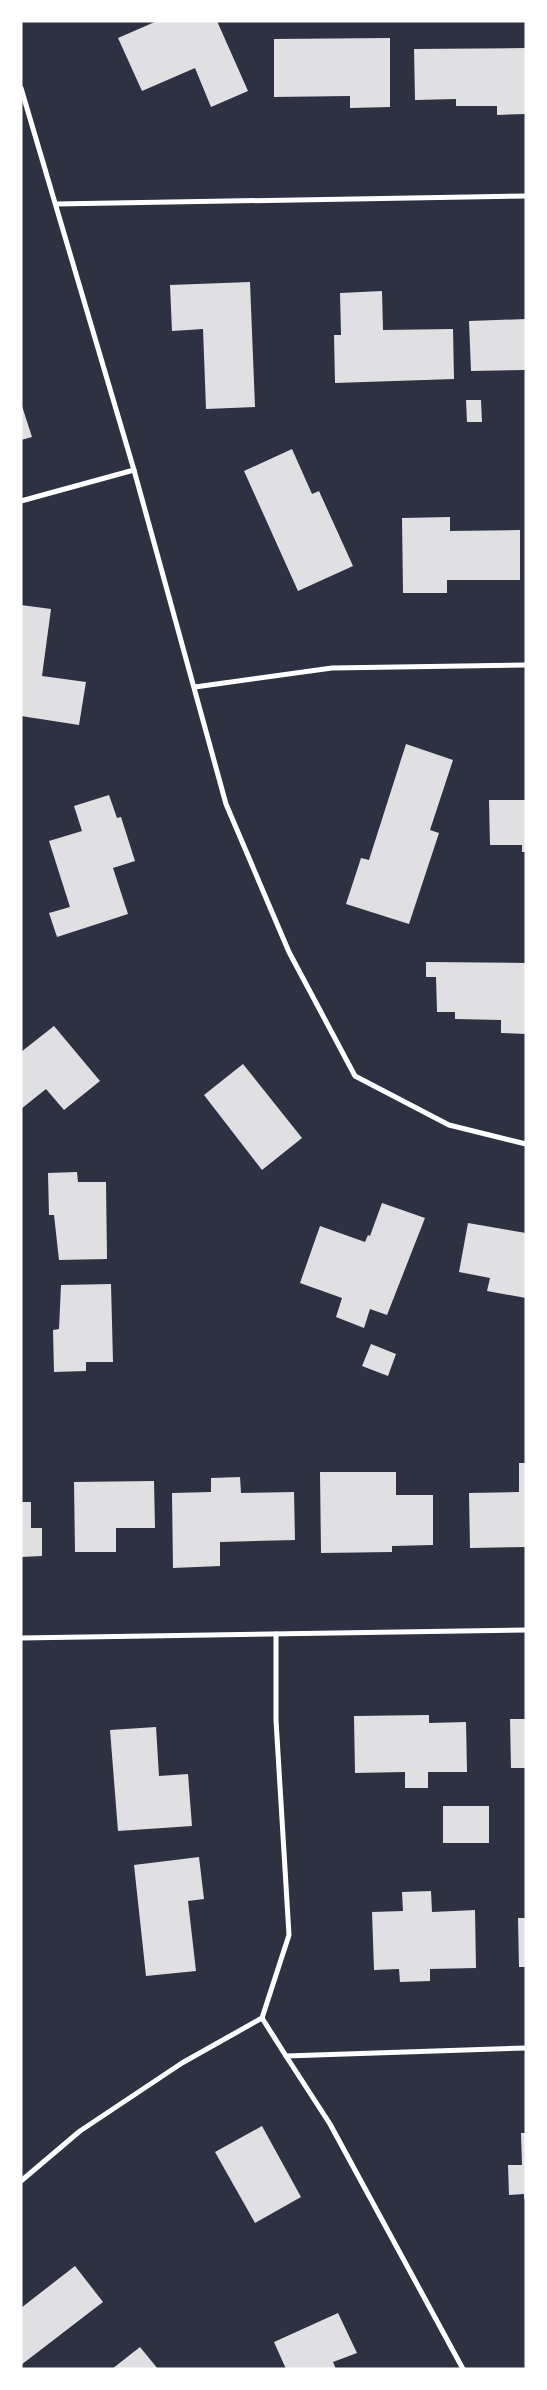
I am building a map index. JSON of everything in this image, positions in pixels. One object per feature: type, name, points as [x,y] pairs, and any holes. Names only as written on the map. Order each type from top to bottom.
[{"type":"street","points":[[21,88],[134,470],[226,804],[289,952],[355,1076],[449,1125],[526,1144]]},
{"type":"street","points":[[56,204],[526,196]]},
{"type":"street","points":[[21,502],[134,470]]},
{"type":"street","points":[[195,687],[332,668],[526,665]]},
{"type":"street","points":[[21,1638],[526,1630]]},
{"type":"street","points":[[21,2181],[80,2131],[182,2063],[262,2018],[289,1934],[276,1720],[276,1634]]},
{"type":"street","points":[[262,2018],[330,2124],[463,2369]]},
{"type":"street","points":[[286,2056],[526,2048]]},
{"type":"building","points":[[157,21],[217,21],[248,91],[211,107],[195,68],[142,91],[118,38]]},
{"type":"building","points":[[390,38],[390,107],[350,108],[350,96],[274,97],[274,39]]},
{"type":"building","points":[[526,48],[526,114],[497,115],[497,106],[456,106],[456,99],[415,100],[414,49]]},
{"type":"building","points":[[250,282],[255,407],[206,409],[203,329],[172,331],[170,285]]},
{"type":"building","points":[[382,291],[383,330],[453,329],[454,379],[335,383],[334,335],[341,335],[340,293]]},
{"type":"building","points":[[526,319],[526,370],[471,371],[469,321]]},
{"type":"building","points":[[466,400],[481,400],[482,422],[467,422]]},
{"type":"building","points":[[21,403],[32,437],[21,440]]},
{"type":"building","points":[[292,449],[312,494],[319,491],[353,566],[298,591],[244,471]]},
{"type":"building","points":[[450,517],[450,531],[520,530],[520,580],[447,580],[447,593],[403,593],[402,518]]},
{"type":"building","points":[[21,605],[51,609],[42,676],[86,682],[79,725],[21,716]]},
{"type":"building","points":[[406,744],[453,760],[430,830],[439,833],[409,924],[346,904],[361,858],[369,860]]},
{"type":"building","points":[[109,795],[117,818],[121,817],[135,861],[113,868],[128,914],[57,937],[49,913],[70,907],[49,841],[82,831],[74,806]]},
{"type":"building","points":[[489,800],[526,800],[526,852],[522,852],[522,845],[490,845]]},
{"type":"building","points":[[426,962],[526,963],[526,1034],[501,1033],[501,1020],[455,1019],[455,1012],[437,1012],[436,977],[426,977]]},
{"type":"building","points":[[54,1026],[100,1081],[64,1110],[46,1089],[21,1109],[21,1052]]},
{"type":"building","points":[[243,1064],[302,1138],[262,1170],[204,1095]]},
{"type":"building","points":[[77,1172],[78,1182],[106,1182],[107,1259],[59,1260],[54,1215],[49,1215],[48,1173]]},
{"type":"building","points":[[382,1203],[425,1218],[387,1315],[370,1309],[364,1328],[336,1317],[342,1298],[300,1283],[320,1226],[365,1242],[368,1235],[370,1236]]},
{"type":"building","points":[[468,1223],[526,1233],[526,1298],[487,1291],[490,1278],[459,1272]]},
{"type":"building","points":[[111,1284],[113,1362],[86,1362],[86,1371],[54,1372],[53,1330],[59,1329],[61,1285]]},
{"type":"building","points":[[371,1344],[396,1354],[388,1376],[362,1366]]},
{"type":"building","points":[[519,1463],[526,1463],[526,1547],[470,1548],[469,1493],[519,1492]]},
{"type":"building","points":[[320,1472],[396,1472],[396,1495],[433,1495],[433,1545],[392,1546],[392,1552],[321,1553]]},
{"type":"building","points":[[240,1477],[241,1493],[294,1492],[295,1540],[220,1542],[220,1566],[173,1568],[172,1493],[211,1492],[211,1478]]},
{"type":"building","points":[[154,1481],[155,1528],[116,1528],[116,1552],[75,1552],[74,1482]]},
{"type":"building","points":[[21,1502],[31,1502],[31,1528],[42,1528],[42,1556],[21,1557]]},
{"type":"building","points":[[429,1715],[429,1723],[466,1722],[467,1772],[428,1772],[428,1788],[405,1788],[405,1772],[355,1773],[354,1716]]},
{"type":"building","points":[[510,1719],[526,1719],[526,1768],[511,1768]]},
{"type":"building","points":[[156,1727],[159,1776],[188,1774],[192,1826],[118,1831],[110,1730]]},
{"type":"building","points":[[443,1806],[489,1806],[489,1843],[443,1843]]},
{"type":"building","points":[[199,1857],[204,1899],[188,1901],[196,1971],[146,1976],[134,1865]]},
{"type":"building","points":[[431,1891],[432,1912],[475,1910],[476,1968],[430,1969],[430,1981],[400,1982],[399,1969],[374,1970],[372,1912],[403,1911],[402,1892]]},
{"type":"building","points":[[518,1918],[526,1918],[526,1967],[519,1967]]},
{"type":"building","points":[[262,2126],[301,2197],[255,2223],[215,2152]]},
{"type":"building","points":[[521,2133],[526,2133],[526,2199],[524,2199],[524,2194],[509,2195],[508,2165],[522,2165]]},
{"type":"building","points":[[75,2266],[103,2302],[21,2365],[21,2308]]},
{"type":"building","points":[[338,2313],[357,2353],[333,2362],[336,2369],[286,2369],[274,2342]]},
{"type":"building","points":[[140,2347],[158,2369],[112,2369]]}]
